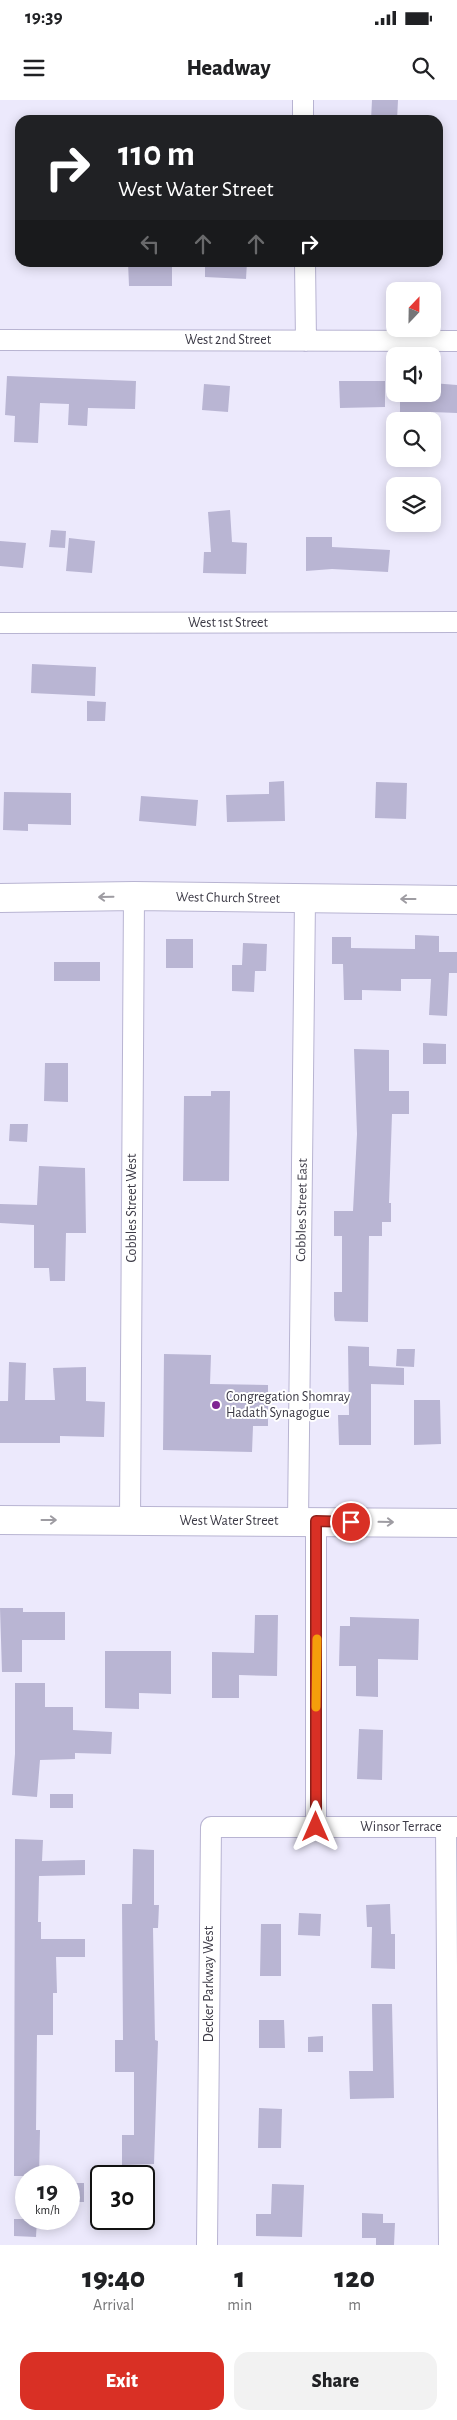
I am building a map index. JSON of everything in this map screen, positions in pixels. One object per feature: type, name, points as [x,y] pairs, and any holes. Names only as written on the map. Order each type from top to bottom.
[{"type":"main road","name":"West Church Street","points":[[0,898],[134,896],[457,900]]},
{"type":"main road","name":"West Water Street","points":[[0,1520],[457,1523]]},
{"type":"street","points":[[303,100],[303,115]]},
{"type":"street","points":[[305,267],[306,341]]},
{"type":"street","name":"West 2nd Street","points":[[0,340],[457,341]]},
{"type":"street","name":"West 1st Street","points":[[0,624],[457,622]]},
{"type":"street","name":"Cobbles Street West","points":[[130,1520],[134,896]]},
{"type":"street","name":"Cobbles Street East","points":[[305,898],[307,1521],[316,1827]]},
{"type":"street","name":"Decker Parkway West","points":[[207,2245],[211,1827],[316,1827]]},
{"type":"street","name":"Winsor Terrace","points":[[316,1827],[452,1828]]},
{"type":"street","points":[[449,2245],[452,1828]]},
{"type":"building","points":[[372,100],[398,100],[397,115],[371,115]]},
{"type":"building","points":[[128,267],[172,267],[172,286],[129,286]]},
{"type":"building","points":[[205,267],[247,267],[246,279],[205,277]]},
{"type":"building","points":[[7,376],[136,381],[135,409],[88,408],[87,426],[68,425],[69,404],[40,403],[38,443],[14,442],[15,416],[5,415]]},
{"type":"building","points":[[339,381],[385,381],[385,407],[340,408]]},
{"type":"building","points":[[204,384],[230,386],[228,412],[202,410]]},
{"type":"building","points":[[441,384],[457,385],[457,413],[400,412],[400,402],[441,402]]},
{"type":"building","points":[[230,510],[232,542],[247,543],[246,574],[203,573],[204,552],[211,552],[208,512]]},
{"type":"building","points":[[51,530],[66,531],[65,548],[49,547]]},
{"type":"building","points":[[306,537],[332,537],[332,547],[390,550],[388,572],[332,569],[306,571]]},
{"type":"building","points":[[69,538],[95,541],[92,573],[66,571]]},
{"type":"building","points":[[0,541],[26,543],[23,568],[0,566]]},
{"type":"building","points":[[32,664],[96,667],[95,696],[31,693]]},
{"type":"building","points":[[87,701],[106,702],[105,721],[87,721]]},
{"type":"building","points":[[284,781],[285,821],[227,822],[226,795],[269,794],[269,782]]},
{"type":"building","points":[[376,782],[407,783],[406,819],[375,818]]},
{"type":"building","points":[[4,792],[71,793],[71,825],[28,824],[28,831],[3,830]]},
{"type":"building","points":[[141,796],[198,800],[196,826],[139,821]]},
{"type":"building","points":[[415,935],[439,936],[439,952],[457,952],[457,973],[449,973],[447,1016],[429,1015],[431,979],[401,979],[401,991],[362,990],[362,1000],[344,1000],[343,964],[332,964],[332,937],[351,937],[351,948],[415,949]]},
{"type":"building","points":[[166,939],[193,939],[193,968],[166,968]]},
{"type":"building","points":[[243,943],[267,944],[266,971],[255,971],[254,992],[232,991],[232,965],[242,965]]},
{"type":"building","points":[[54,962],[100,962],[100,981],[54,981]]},
{"type":"building","points":[[423,1043],[446,1044],[446,1064],[423,1064]]},
{"type":"building","points":[[354,1049],[389,1050],[389,1091],[409,1091],[409,1114],[392,1114],[389,1203],[391,1203],[391,1222],[382,1222],[382,1236],[369,1236],[368,1322],[335,1321],[334,1316],[334,1292],[342,1292],[342,1236],[334,1236],[334,1211],[353,1211],[357,1134]]},
{"type":"building","points":[[45,1063],[68,1063],[68,1102],[44,1101]]},
{"type":"building","points":[[211,1091],[230,1091],[229,1181],[183,1181],[184,1096],[211,1096]]},
{"type":"building","points":[[10,1124],[28,1124],[27,1142],[9,1141]]},
{"type":"building","points":[[39,1166],[85,1168],[86,1233],[66,1233],[65,1281],[50,1281],[49,1268],[34,1268],[34,1225],[0,1223],[0,1204],[37,1205]]},
{"type":"building","points":[[348,1346],[369,1347],[369,1366],[404,1368],[404,1385],[371,1384],[371,1445],[339,1445],[338,1415],[349,1415]]},
{"type":"building","points":[[397,1349],[415,1349],[414,1367],[396,1366]]},
{"type":"building","name":"Congregation Shomray Hadath Synagogue","points":[[164,1354],[211,1355],[210,1384],[268,1385],[268,1426],[253,1426],[252,1452],[163,1450]]},
{"type":"building","points":[[9,1362],[26,1363],[25,1400],[55,1400],[53,1368],[86,1367],[86,1401],[105,1402],[104,1437],[60,1436],[60,1443],[0,1443],[0,1401],[8,1401]]},
{"type":"building","points":[[414,1400],[440,1400],[441,1444],[414,1445]]},
{"type":"building","points":[[0,1608],[23,1608],[23,1612],[65,1612],[65,1640],[22,1640],[22,1672],[2,1672]]},
{"type":"building","points":[[255,1615],[278,1615],[277,1676],[239,1675],[239,1698],[212,1698],[212,1652],[254,1653]]},
{"type":"building","points":[[350,1617],[419,1619],[418,1660],[378,1659],[378,1697],[356,1696],[356,1666],[339,1666],[340,1626],[350,1626]]},
{"type":"building","points":[[105,1651],[171,1651],[171,1694],[139,1693],[139,1709],[105,1708]]},
{"type":"building","points":[[15,1683],[45,1683],[45,1707],[73,1707],[73,1730],[112,1732],[111,1754],[75,1753],[75,1759],[40,1760],[37,1797],[12,1795],[15,1754]]},
{"type":"building","points":[[359,1729],[383,1730],[382,1780],[357,1779]]},
{"type":"building","points":[[50,1794],[73,1794],[73,1808],[50,1808]]},
{"type":"building","points":[[15,1839],[43,1840],[42,1861],[85,1860],[85,1875],[39,1876],[38,1922],[41,1922],[41,1939],[85,1939],[85,1957],[56,1957],[57,1993],[53,1993],[53,2035],[37,2035],[36,2130],[40,2130],[39,2165],[15,2165],[14,2176]]},
{"type":"building","points":[[133,1849],[154,1850],[154,1905],[159,1905],[158,1928],[153,1928],[155,2040],[158,2041],[154,2164],[122,2165],[122,2135],[134,2135],[134,2072],[115,2072],[115,2040],[123,2040],[122,1904],[132,1904]]},
{"type":"building","points":[[390,1904],[391,1934],[395,1934],[395,1969],[371,1968],[372,1927],[367,1927],[366,1905]]},
{"type":"building","points":[[299,1913],[321,1914],[320,1936],[298,1935]]},
{"type":"building","points":[[261,1924],[281,1924],[281,1976],[260,1976]]},
{"type":"building","points":[[372,2004],[392,2004],[394,2098],[350,2099],[349,2071],[373,2071]]},
{"type":"building","points":[[259,2020],[284,2020],[285,2048],[259,2048]]},
{"type":"building","points":[[323,2036],[323,2052],[308,2052],[308,2037]]},
{"type":"building","points":[[259,2108],[282,2109],[281,2148],[258,2148]]},
{"type":"building","points":[[80,2183],[84,2183],[84,2202],[80,2202]]},
{"type":"building","points":[[272,2184],[304,2185],[302,2237],[256,2236],[256,2214],[271,2214]]},
{"type":"building","points":[[362,2213],[383,2214],[383,2223],[395,2223],[394,2245],[376,2245],[376,2238],[362,2238]]},
{"type":"building","points":[[14,2219],[15,2230],[36,2230],[36,2237],[14,2236]]},
{"type":"slow traffic","points":[[316,1707],[317,1639]]},
{"type":"place","name":"Congregation Shomray Hadath Synagogue","points":[[216,1405]]},
{"type":"route","points":[[316,1827],[316,1521],[351,1522]]}]
